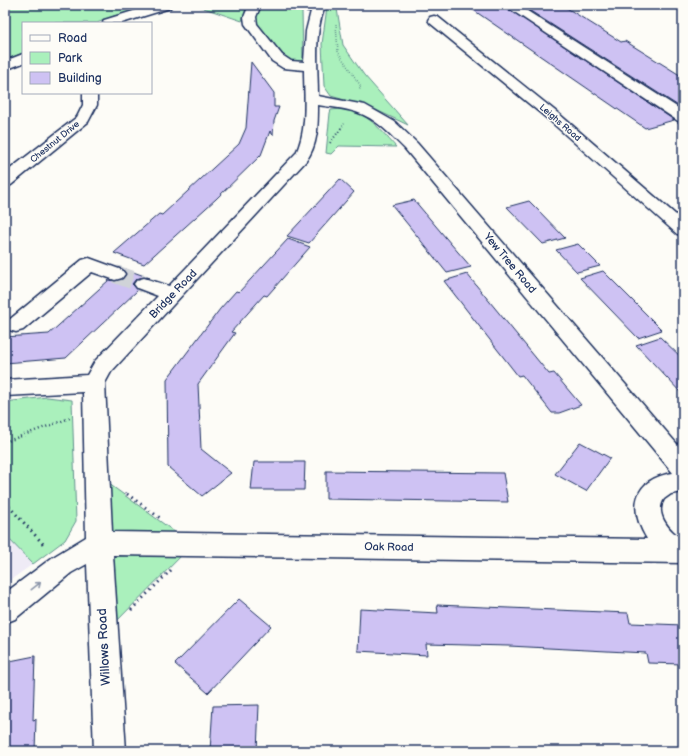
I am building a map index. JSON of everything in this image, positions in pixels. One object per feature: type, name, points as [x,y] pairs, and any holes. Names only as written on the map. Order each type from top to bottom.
[{"type":"street","points":[[111,22],[166,5]]},
{"type":"street","points":[[255,5],[250,17],[251,24],[277,58],[288,65],[310,66]]},
{"type":"street","points":[[291,5],[318,7]]},
{"type":"street","points":[[510,5],[683,118]]},
{"type":"street","name":"Bridge Road","points":[[94,383],[103,367],[292,168],[305,151],[311,99],[310,66],[314,17],[318,7]]},
{"type":"street","name":"Leighs Road","points":[[434,20],[554,117],[683,230]]},
{"type":"street","points":[[5,66],[22,58]]},
{"type":"street","name":"Chestnut Drive","points":[[5,182],[83,119],[90,105],[90,94]]},
{"type":"street","name":"Yew Tree Road","points":[[311,99],[360,108],[390,125],[411,146],[683,468]]},
{"type":"street","points":[[16,325],[89,264],[115,274]]},
{"type":"street","points":[[144,284],[172,294]]},
{"type":"street","points":[[5,388],[94,383],[99,543],[62,565],[5,610]]},
{"type":"street","points":[[681,552],[668,544],[652,525],[648,515],[648,505],[650,497],[656,490],[664,485],[683,482]]},
{"type":"street","name":"Oak Road","points":[[99,543],[681,552]]},
{"type":"street","name":"Willows Road","points":[[99,543],[110,751]]},
{"type":"path","points":[[5,442],[95,409]]},
{"type":"path","points":[[5,502],[62,565]]},
{"type":"shaded area","points":[[5,535],[33,564],[5,584]]},
{"type":"green space","points":[[5,5],[155,5],[114,16],[99,22],[22,22],[22,53],[5,60]]},
{"type":"green space","points":[[247,5],[242,21],[198,6]]},
{"type":"green space","points":[[263,5],[302,11],[303,60],[297,63],[289,61],[256,23],[255,13],[259,6]]},
{"type":"green space","points":[[331,5],[338,5],[337,9],[343,45],[364,75],[408,125],[372,108],[331,96],[324,86],[322,44],[327,7]]},
{"type":"green space","points":[[341,109],[359,114],[372,122],[396,147],[339,146],[331,154],[326,153],[331,110]]},
{"type":"green space","points":[[47,397],[72,400],[76,521],[65,540],[33,564],[5,535],[5,402]]},
{"type":"green space","points":[[101,478],[187,541],[103,540]]},
{"type":"green space","points":[[103,547],[190,547],[107,631]]},
{"type":"building","points":[[466,5],[503,5],[674,120],[645,128]]},
{"type":"building","points":[[521,5],[562,5],[621,42],[625,41],[683,77],[683,109]]},
{"type":"building","points":[[251,62],[274,93],[274,107],[279,107],[274,121],[273,135],[270,131],[261,155],[216,199],[144,264],[114,253],[159,214],[162,215],[239,144],[246,128]]},
{"type":"building","points":[[340,179],[354,192],[309,243],[287,236]]},
{"type":"building","points":[[414,200],[471,267],[447,273],[392,205]]},
{"type":"building","points":[[529,201],[565,238],[543,244],[507,207]]},
{"type":"building","points":[[288,239],[310,247],[267,296],[264,295],[231,332],[235,333],[198,384],[201,449],[231,473],[202,496],[168,467],[167,379],[220,309],[236,291],[239,292]]},
{"type":"building","points":[[578,244],[600,266],[577,272],[556,250]]},
{"type":"building","points":[[122,268],[150,278],[144,277],[136,279],[132,284],[138,290],[66,358],[5,363],[5,337],[49,334],[109,280],[115,281],[123,279],[126,274]]},
{"type":"building","points":[[603,271],[662,330],[638,338],[580,278]]},
{"type":"building","points":[[467,274],[549,374],[554,373],[581,405],[559,413],[552,413],[522,375],[518,376],[444,281]]},
{"type":"building","points":[[660,337],[683,359],[683,395],[636,345]]},
{"type":"building","points":[[580,442],[610,458],[586,491],[555,474]]},
{"type":"building","points":[[254,462],[305,462],[304,490],[251,490]]},
{"type":"building","points":[[326,471],[503,473],[508,502],[326,499]]},
{"type":"building","points":[[239,599],[271,626],[208,693],[175,664]]},
{"type":"building","points":[[437,605],[628,613],[630,623],[683,625],[683,664],[648,663],[646,653],[509,646],[426,644],[427,655],[358,651],[360,609],[438,613]]},
{"type":"building","points":[[35,656],[33,720],[36,719],[35,751],[5,751],[5,662]]},
{"type":"building","points":[[259,705],[257,751],[210,751],[213,706]]},
{"type":"tunnel","points":[[115,274],[144,284]]}]
